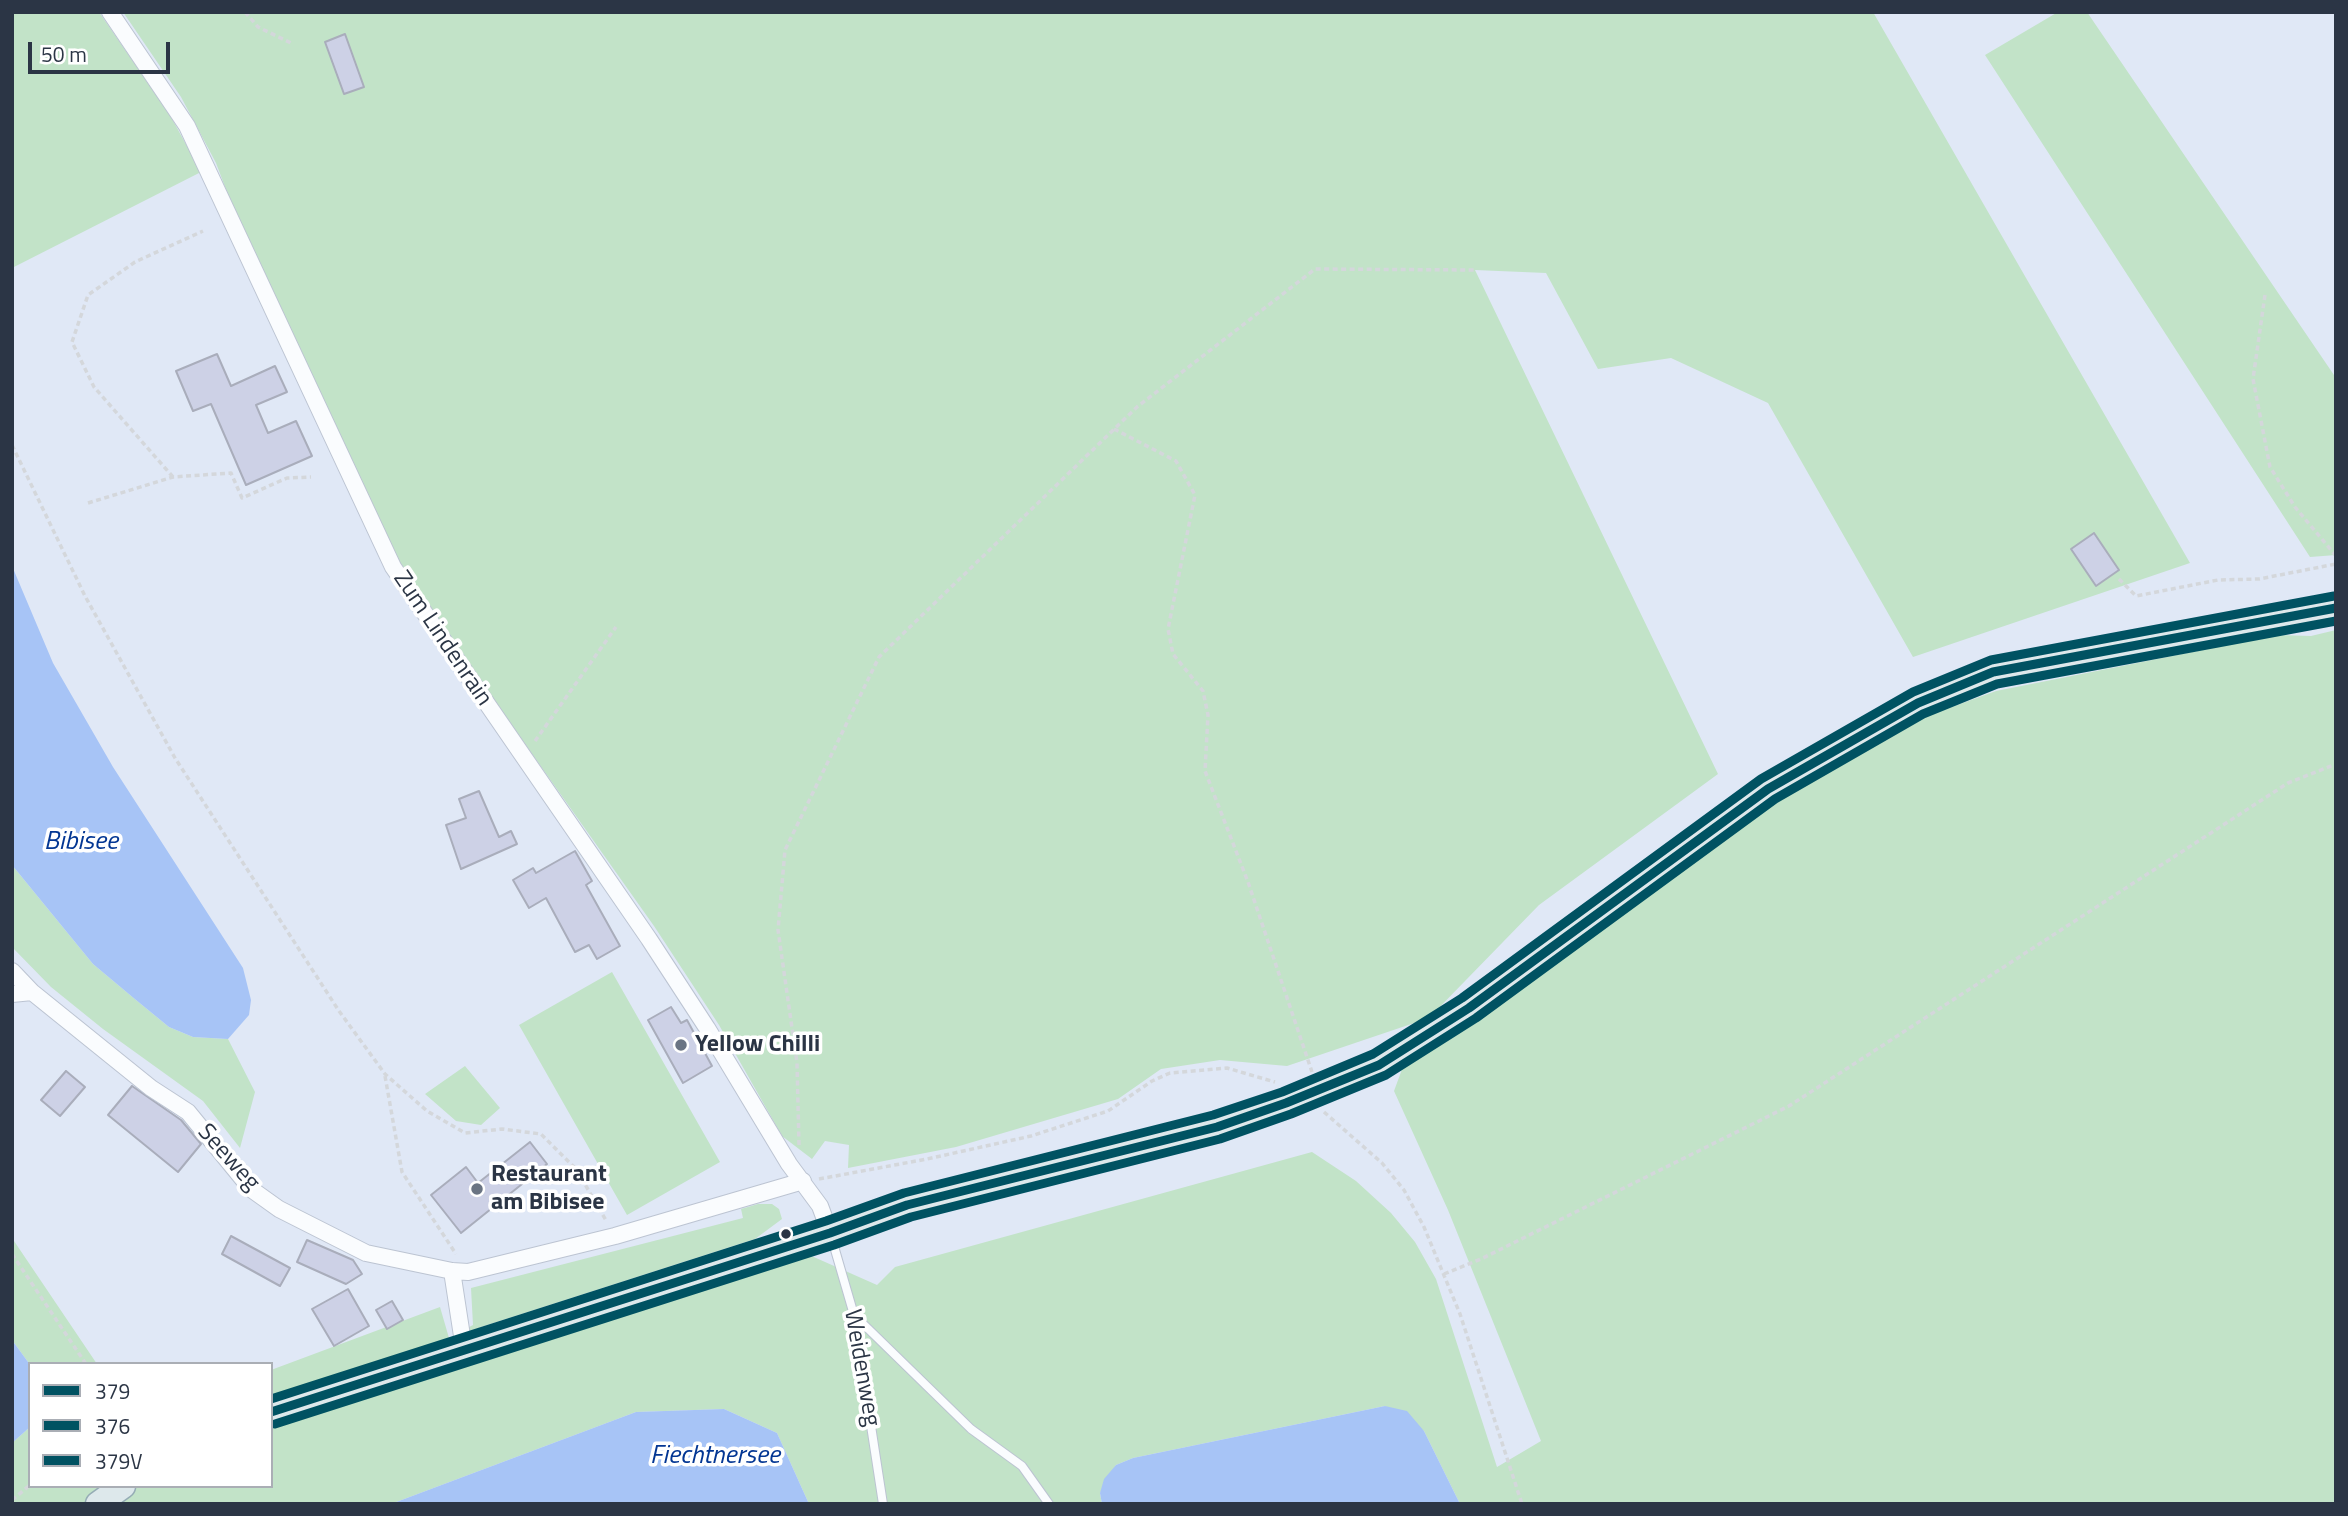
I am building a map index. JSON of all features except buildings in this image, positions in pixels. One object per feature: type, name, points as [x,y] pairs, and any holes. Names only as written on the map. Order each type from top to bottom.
[{"type":"main road","points":[[273,1411],[830,1233],[907,1205],[1319,1099],[1469,1008],[1768,789],[1918,703],[1993,672],[2336,608]]},
{"type":"main road","points":[[98,1504],[120,1488]]},
{"type":"street","name":"Zum Lindenrain","points":[[110,12],[197,146],[393,567],[707,1028],[789,1164],[820,1206],[830,1233]]},
{"type":"street","name":"Seeweg","points":[[12,971],[32,992],[151,1088],[188,1112],[251,1189],[279,1209],[366,1253],[460,1271],[615,1236],[803,1181]]},
{"type":"street","points":[[12,994],[32,992]]},
{"type":"street","points":[[460,1271],[464,1349]]},
{"type":"lane","name":"Weidenweg","points":[[830,1233],[854,1315],[883,1504]]},
{"type":"lane","points":[[854,1315],[971,1429],[1022,1466],[1049,1504]]},
{"type":"path","points":[[245,12],[258,27],[291,43]]},
{"type":"path","points":[[173,477],[94,387],[72,342],[88,295],[135,262],[203,231]]},
{"type":"path","points":[[789,1164],[799,1152],[797,1063],[778,930],[785,850],[879,657],[1137,407],[1315,269],[1475,270]]},
{"type":"path","points":[[2265,295],[2253,379],[2270,467],[2295,507],[2336,555]]},
{"type":"path","points":[[1114,429],[1176,461],[1195,495],[1168,629],[1173,654],[1203,691],[1208,715],[1205,771],[1248,882],[1319,1099],[1382,1163],[1404,1191],[1424,1227],[1460,1314],[1522,1504]]},
{"type":"path","points":[[12,445],[85,596],[175,758],[339,1011],[385,1074],[427,1111],[465,1133],[502,1129],[541,1134],[576,1169],[615,1236]]},
{"type":"path","points":[[88,503],[173,477],[231,473],[242,498],[287,478],[311,477]]},
{"type":"path","points":[[2119,579],[2136,596],[2218,580],[2259,579],[2336,564]]},
{"type":"path","points":[[523,757],[616,627]]},
{"type":"path","points":[[1444,1274],[1481,1259],[1789,1106],[2288,783],[2336,764]]},
{"type":"path","points":[[803,1181],[939,1157],[1031,1136],[1108,1111],[1170,1073],[1227,1069],[1275,1082]]},
{"type":"path","points":[[385,1074],[402,1172],[460,1271]]},
{"type":"path","points":[[12,1254],[85,1362]]},
{"type":"path","points":[[12,1500],[28,1487]]},
{"type":"green space","points":[[12,12],[99,12],[170,115],[201,172],[12,268]]},
{"type":"green space","points":[[123,12],[1873,12],[2190,563],[1913,657],[1768,403],[1671,358],[1598,369],[1546,273],[1475,270],[1718,774],[1539,905],[1429,1018],[1287,1066],[1220,1060],[1161,1069],[1118,1099],[956,1147],[848,1168],[849,1145],[825,1141],[812,1159],[782,1136],[719,1025],[654,926],[398,565],[233,208],[216,163],[181,97]]},
{"type":"green space","points":[[2058,12],[2087,12],[2336,378],[2336,555],[2310,557],[1985,55]]},
{"type":"green space","points":[[2336,630],[2336,1504],[1460,1504],[1424,1431],[1385,1406],[1133,1458],[1116,1465],[1100,1493],[1102,1504],[809,1504],[777,1433],[724,1409],[636,1412],[391,1504],[12,1504],[12,1443],[28,1429],[28,1488],[273,1488],[273,1369],[440,1307],[449,1338],[473,1325],[471,1288],[743,1218],[741,1209],[758,1204],[772,1204],[779,1209],[782,1219],[755,1239],[481,1327],[368,1394],[807,1254],[877,1285],[895,1267],[1312,1152],[1356,1181],[1391,1213],[1415,1242],[1436,1279],[1497,1467],[1541,1441],[1448,1210],[1394,1091],[1404,1064],[1774,800],[1924,717],[1996,691],[2278,635],[2311,636]]},
{"type":"green space","points":[[12,865],[93,964],[169,1027],[193,1037],[228,1039],[255,1092],[240,1148],[203,1101],[103,1029],[51,987],[12,947]]},
{"type":"green space","points":[[612,972],[720,1162],[627,1215],[519,1025]]},
{"type":"green space","points":[[465,1066],[500,1108],[481,1125],[456,1121],[425,1094]]},
{"type":"green space","points":[[12,1238],[96,1362],[28,1362],[12,1340]]},
{"type":"water","name":"Bibisee","points":[[12,566],[53,663],[113,767],[243,968],[251,1000],[249,1015],[228,1039],[193,1037],[169,1027],[93,964],[12,865]]},
{"type":"water","points":[[12,1340],[28,1362],[28,1429],[12,1443]]},
{"type":"water","points":[[1385,1406],[1407,1411],[1424,1431],[1460,1504],[1102,1504],[1100,1493],[1104,1479],[1116,1465],[1133,1458]]},
{"type":"water","name":"Fiechtnersee","points":[[724,1409],[777,1433],[809,1504],[391,1504],[636,1412]]},
{"type":"transit line","name":"379V","points":[[273,1398],[826,1221],[904,1193],[1213,1115],[1282,1092],[1373,1054],[1462,998],[1761,779],[1913,692],[1991,660],[2334,596]]},
{"type":"transit line","name":"379","points":[[273,1411],[830,1233],[907,1205],[1217,1127],[1286,1103],[1379,1065],[1469,1008],[1768,789],[1918,703],[1993,672],[2336,608]]},
{"type":"transit line","name":"376","points":[[275,1424],[834,1245],[911,1217],[1220,1139],[1291,1114],[1386,1075],[1476,1018],[1775,799],[1923,714],[1997,684],[2336,621]]},
{"type":"place","name":"Yellow Chilli","points":[[681,1045]]},
{"type":"place","name":"Restaurant am Bibisee","points":[[477,1189]]}]
